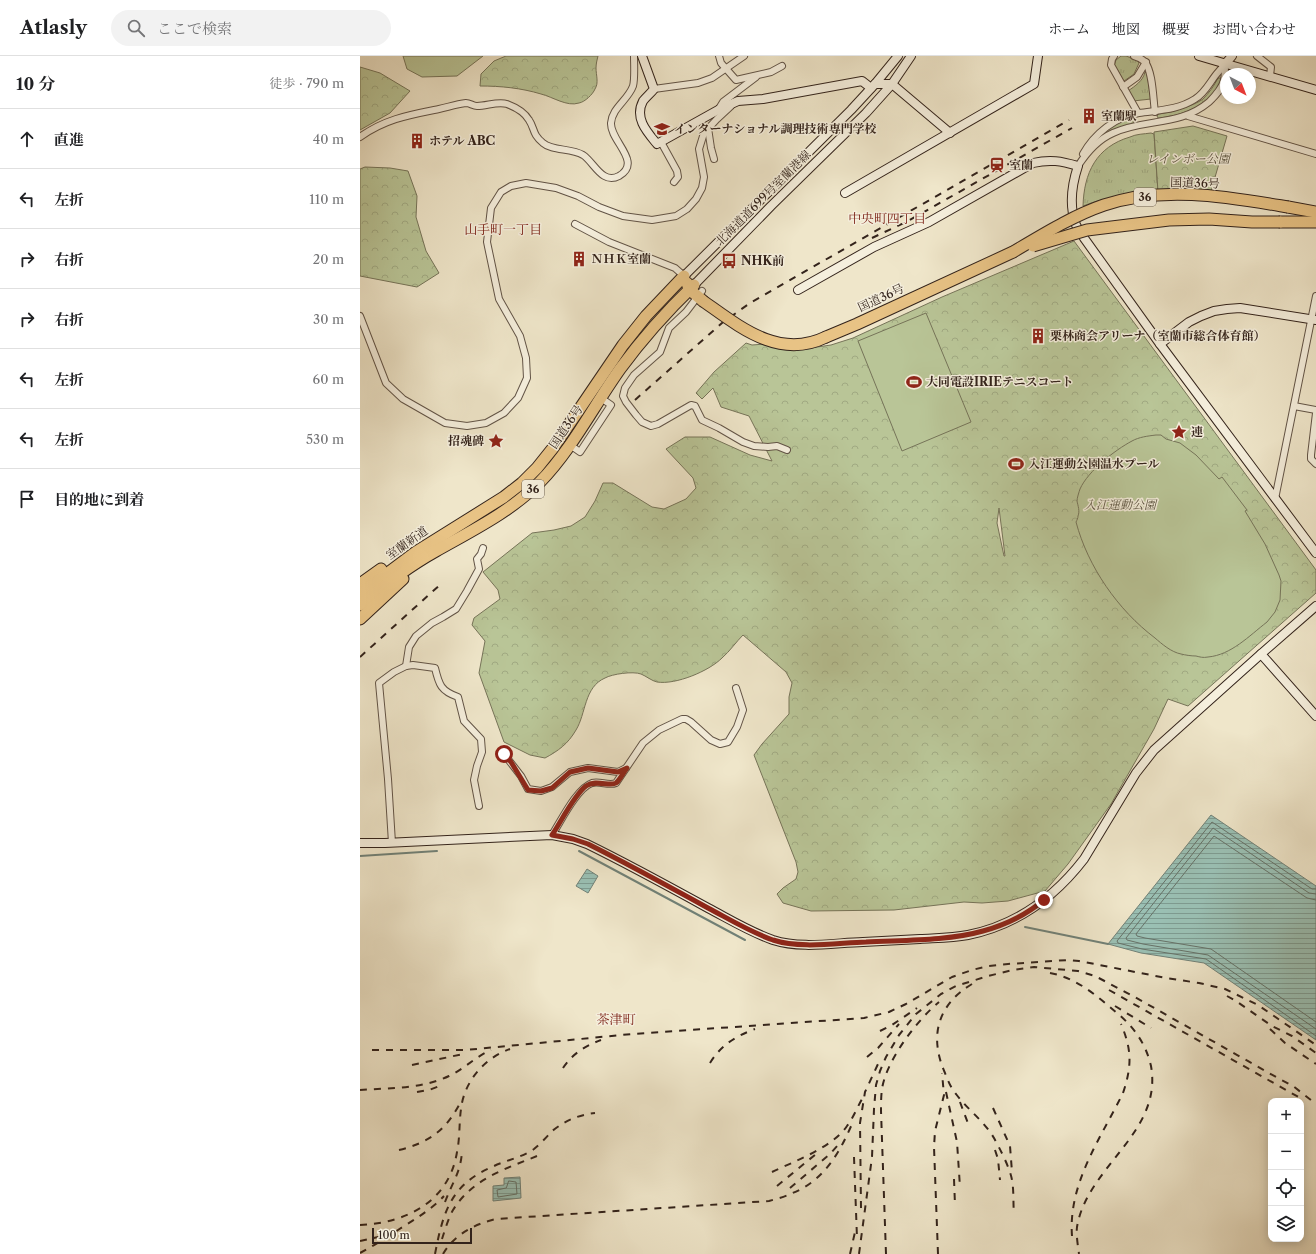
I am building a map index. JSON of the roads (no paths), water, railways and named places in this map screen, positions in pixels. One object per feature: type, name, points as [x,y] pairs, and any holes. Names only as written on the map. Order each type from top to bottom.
[{"type":"highway","name":"国道36号","points":[[437,550],[476,529],[513,506],[539,483],[570,445],[620,369],[651,330],[699,293],[743,329],[767,341],[788,344],[816,342],[1013,252],[1079,215],[1106,204],[1172,194],[1236,198],[1316,212]]},
{"type":"highway","name":"国道36号","points":[[1013,252],[1062,236],[1087,230],[1169,220],[1209,219],[1252,222],[1316,222]]},
{"type":"highway","points":[[684,276],[699,293]]},
{"type":"highway","name":"国道36号","points":[[471,517],[504,497],[522,483],[537,468],[553,448],[623,345],[646,316],[684,276]]},
{"type":"highway","points":[[360,586],[406,551],[432,535],[471,517]]},
{"type":"highway","name":"室蘭新道","points":[[360,605],[416,552],[471,517]]},
{"type":"highway","points":[[360,618],[437,550]]},
{"type":"highway","name":"室蘭新道","points":[[360,586],[384,581],[437,550]]},
{"type":"street","points":[[360,137],[376,126],[391,120],[431,110],[468,103],[475,106],[506,104],[524,114],[530,121],[535,136],[544,145],[576,152],[585,156],[599,172],[606,177],[615,178],[624,172],[628,165],[628,157],[613,135],[611,122],[617,108],[626,98],[633,86],[634,56]]},
{"type":"street","points":[[642,56],[654,89]]},
{"type":"street","points":[[719,56],[721,63],[736,80],[771,72],[782,66]]},
{"type":"street","points":[[734,104],[718,110],[657,144],[644,128],[639,114],[643,101],[654,89],[698,83],[712,78],[744,56]]},
{"type":"street","name":"北海道道699号室蘭港線","points":[[684,276],[851,110],[898,56]]},
{"type":"street","name":"北海道道699号室蘭港線","points":[[699,293],[771,206],[866,113],[892,84],[911,56]]},
{"type":"street","points":[[845,193],[1034,84],[1038,56]]},
{"type":"street","points":[[1114,56],[1111,65],[1138,113]]},
{"type":"street","points":[[1134,56],[1146,62],[1151,75],[1155,112]]},
{"type":"street","points":[[1199,56],[1316,90]]},
{"type":"street","points":[[1232,56],[1197,99],[1179,107],[1155,112],[1138,113],[1120,119],[1100,133],[1083,152],[1073,180],[1073,210],[1076,225],[1084,238],[1160,344],[1316,553]]},
{"type":"street","points":[[1257,56],[1271,67],[1270,76]]},
{"type":"street","points":[[1123,87],[1137,77],[1146,62]]},
{"type":"street","points":[[1078,166],[1086,154],[1096,144],[1112,133],[1145,124],[1170,121],[1188,116],[1205,105],[1216,96],[1224,79],[1225,64]]},
{"type":"street","points":[[718,110],[723,102],[757,76]]},
{"type":"street","points":[[360,316],[386,383],[402,399],[445,423],[467,426],[486,423],[504,414],[518,398],[527,378],[526,358],[520,336],[499,299],[487,242],[491,208],[501,192],[511,186],[526,183],[556,188],[623,216],[652,220],[676,216],[687,209],[696,199],[702,188],[704,177],[700,149],[704,133],[738,101],[763,99],[862,80],[873,86],[892,84],[950,133]]},
{"type":"street","points":[[1188,116],[1316,154]]},
{"type":"street","points":[[708,128],[714,159]]},
{"type":"street","points":[[661,142],[677,171],[678,177],[673,179]]},
{"type":"street","points":[[798,290],[874,247],[929,222],[1033,163],[1044,160],[1059,161],[1078,166]]},
{"type":"street","points":[[575,224],[609,242],[675,268],[684,276]]},
{"type":"street","points":[[699,293],[686,312],[670,328],[660,352],[634,375],[625,388],[623,396],[626,402],[642,422],[651,426],[658,424],[691,405],[695,406],[702,420],[720,428],[743,442],[754,446],[777,446],[787,450]]},
{"type":"street","points":[[1275,499],[1313,319],[1316,296]]},
{"type":"street","points":[[1160,344],[1189,322],[1214,311],[1240,308],[1313,319]]},
{"type":"street","points":[[1294,406],[1316,411],[1311,455],[1311,460],[1316,464]]},
{"type":"street","points":[[406,666],[409,647],[416,636],[432,623],[456,609],[479,568],[477,559],[483,548]]},
{"type":"street","points":[[360,843],[392,843],[552,835],[573,839],[588,844],[764,937],[780,942],[798,944],[888,941],[957,936],[982,932],[1028,912],[1057,890],[1084,859],[1136,773],[1154,750],[1316,606]]},
{"type":"street","points":[[1261,654],[1316,716]]},
{"type":"street","points":[[392,843],[381,707],[378,688],[379,683],[394,672],[406,666],[413,665],[435,668],[437,680],[447,693],[458,697],[464,721],[481,739],[482,752],[474,780],[479,806]]},
{"type":"street","points":[[552,835],[577,794],[587,785],[594,783],[599,782],[612,785],[616,783],[643,744],[659,730],[682,719],[686,719],[711,740],[720,744],[728,742],[737,727],[743,710],[736,688]]},
{"type":"street","points":[[504,754],[518,771],[528,790],[541,791],[552,788],[570,772],[588,768],[618,772],[627,768]]},
{"type":"water","points":[[1211,815],[1316,886],[1316,1040],[1204,963],[1141,953],[1108,944]]},
{"type":"water","points":[[587,869],[598,876],[588,893],[576,886]]},
{"type":"water","points":[[520,1177],[521,1198],[493,1201],[493,1186],[504,1185],[504,1178]]},
{"type":"waterway","points":[[360,856],[437,851]]},
{"type":"waterway","points":[[579,851],[745,940]]},
{"type":"waterway","points":[[1025,927],[1108,944]]},
{"type":"railway","points":[[635,400],[722,323],[750,303],[1069,120]]},
{"type":"railway","points":[[872,238],[908,221],[1072,128]]},
{"type":"railway","points":[[360,657],[442,583]]},
{"type":"railway","points":[[372,1050],[466,1050],[632,1034],[864,1018],[889,1012],[906,1004],[952,977],[972,970],[988,966],[1068,960],[1225,989],[1258,1005],[1316,1045]]},
{"type":"railway","points":[[859,1254],[872,1157],[876,1085],[880,1071],[886,1057],[899,1035],[916,1014],[941,994],[956,986],[988,976],[1034,967],[1078,971],[1095,976],[1293,1086],[1316,1104]]},
{"type":"railway","points":[[1050,973],[1060,975],[1078,983],[1102,1000],[1123,1018],[1143,1043],[1151,1066],[1152,1090],[1146,1111],[1122,1149],[1094,1186],[1084,1205],[1077,1227],[1079,1254]]},
{"type":"railway","points":[[972,984],[960,992],[951,1002],[939,1023],[937,1035],[940,1060],[947,1079],[953,1089],[994,1138],[1012,1180],[1014,1214]]},
{"type":"railway","points":[[1109,990],[1300,1098]]},
{"type":"railway","points":[[1227,996],[1272,1026],[1292,1036],[1316,1053]]},
{"type":"railway","points":[[886,1254],[881,1111],[882,1089],[885,1078],[896,1054],[921,1019],[939,1002]]},
{"type":"railway","points":[[1115,1006],[1151,1028]]},
{"type":"railway","points":[[880,1031],[892,1025],[917,1008]]},
{"type":"railway","points":[[867,1057],[878,1048],[899,1024]]},
{"type":"railway","points":[[1072,1236],[1072,1216],[1075,1198],[1081,1179],[1096,1144],[1123,1093],[1126,1083],[1130,1058],[1125,1033],[1121,1024]]},
{"type":"railway","points":[[710,1063],[724,1046],[755,1029]]},
{"type":"railway","points":[[1270,1029],[1285,1043],[1316,1064]]},
{"type":"railway","points":[[563,1068],[579,1051],[601,1040]]},
{"type":"railway","points":[[360,1225],[393,1220],[409,1214],[435,1197],[445,1184],[452,1169],[457,1152],[461,1109],[466,1090],[477,1072],[484,1065],[492,1058],[510,1049]]},
{"type":"railway","points":[[360,1090],[417,1086],[439,1080],[449,1076],[491,1050]]},
{"type":"railway","points":[[412,1065],[463,1054]]},
{"type":"railway","points":[[861,1208],[860,1123],[865,1092],[878,1064]]},
{"type":"railway","points":[[938,1254],[934,1147],[935,1131],[944,1095],[942,1073]]},
{"type":"railway","points":[[417,1092],[429,1090],[442,1085]]},
{"type":"railway","points":[[946,1092],[957,1142],[960,1187]]},
{"type":"railway","points":[[772,1172],[813,1153],[841,1134],[862,1099]]},
{"type":"railway","points":[[960,1102],[969,1126]]},
{"type":"railway","points":[[399,1150],[419,1144],[435,1135],[448,1122],[459,1105]]},
{"type":"railway","points":[[993,1108],[1010,1146],[1012,1172]]},
{"type":"railway","points":[[435,1254],[445,1213],[451,1202],[466,1182],[492,1167],[529,1152],[551,1132],[566,1122],[583,1115],[595,1113]]},
{"type":"railway","points":[[443,1254],[453,1241],[465,1231],[472,1227],[496,1219],[769,1201],[780,1198],[802,1189],[821,1174],[835,1156],[852,1124]]},
{"type":"railway","points":[[790,1188],[830,1154],[839,1144]]},
{"type":"railway","points":[[995,1150],[998,1159],[1000,1180]]},
{"type":"railway","points":[[445,1202],[458,1171],[462,1151]]},
{"type":"railway","points":[[777,1186],[816,1154]]},
{"type":"railway","points":[[442,1239],[453,1210],[470,1190],[490,1176],[537,1156]]},
{"type":"railway","points":[[854,1157],[857,1238]]},
{"type":"railway","points":[[954,1179],[955,1205]]},
{"type":"railway","points":[[360,1253],[434,1206],[444,1196]]},
{"type":"railway","points":[[850,1254],[855,1232]]},
{"type":"railway","points":[[360,1241],[383,1236]]},
{"type":"place","name":"室蘭駅","points":[[1089,116]]},
{"type":"place","name":"インターナショナル調理技術専門学校","points":[[662,129]]},
{"type":"place","name":"ホテル ABC","points":[[417,141]]},
{"type":"place","name":"室蘭","points":[[997,165]]},
{"type":"place","name":"ＮＨＫ室蘭","points":[[579,259]]},
{"type":"place","name":"NHK前","points":[[729,261]]},
{"type":"place","name":"栗林商会アリーナ（室蘭市総合体育館）","points":[[1038,336]]},
{"type":"place","name":"大同電設IRIEテニスコート","points":[[914,382]]},
{"type":"place","name":"連","points":[[1179,432]]},
{"type":"place","name":"招魂碑","points":[[496,441]]},
{"type":"place","name":"入江運動公園温水プール","points":[[1016,464]]},
{"type":"district","name":"中央町四丁目","points":[[887,218]]},
{"type":"district","name":"山手町一丁目","points":[[503,229]]},
{"type":"district","name":"茶津町","points":[[616,1019]]},
{"type":"park label","name":"レインボー公園","points":[[1188,159]]},
{"type":"park label","name":"入江運動公園","points":[[1120,505]]}]
